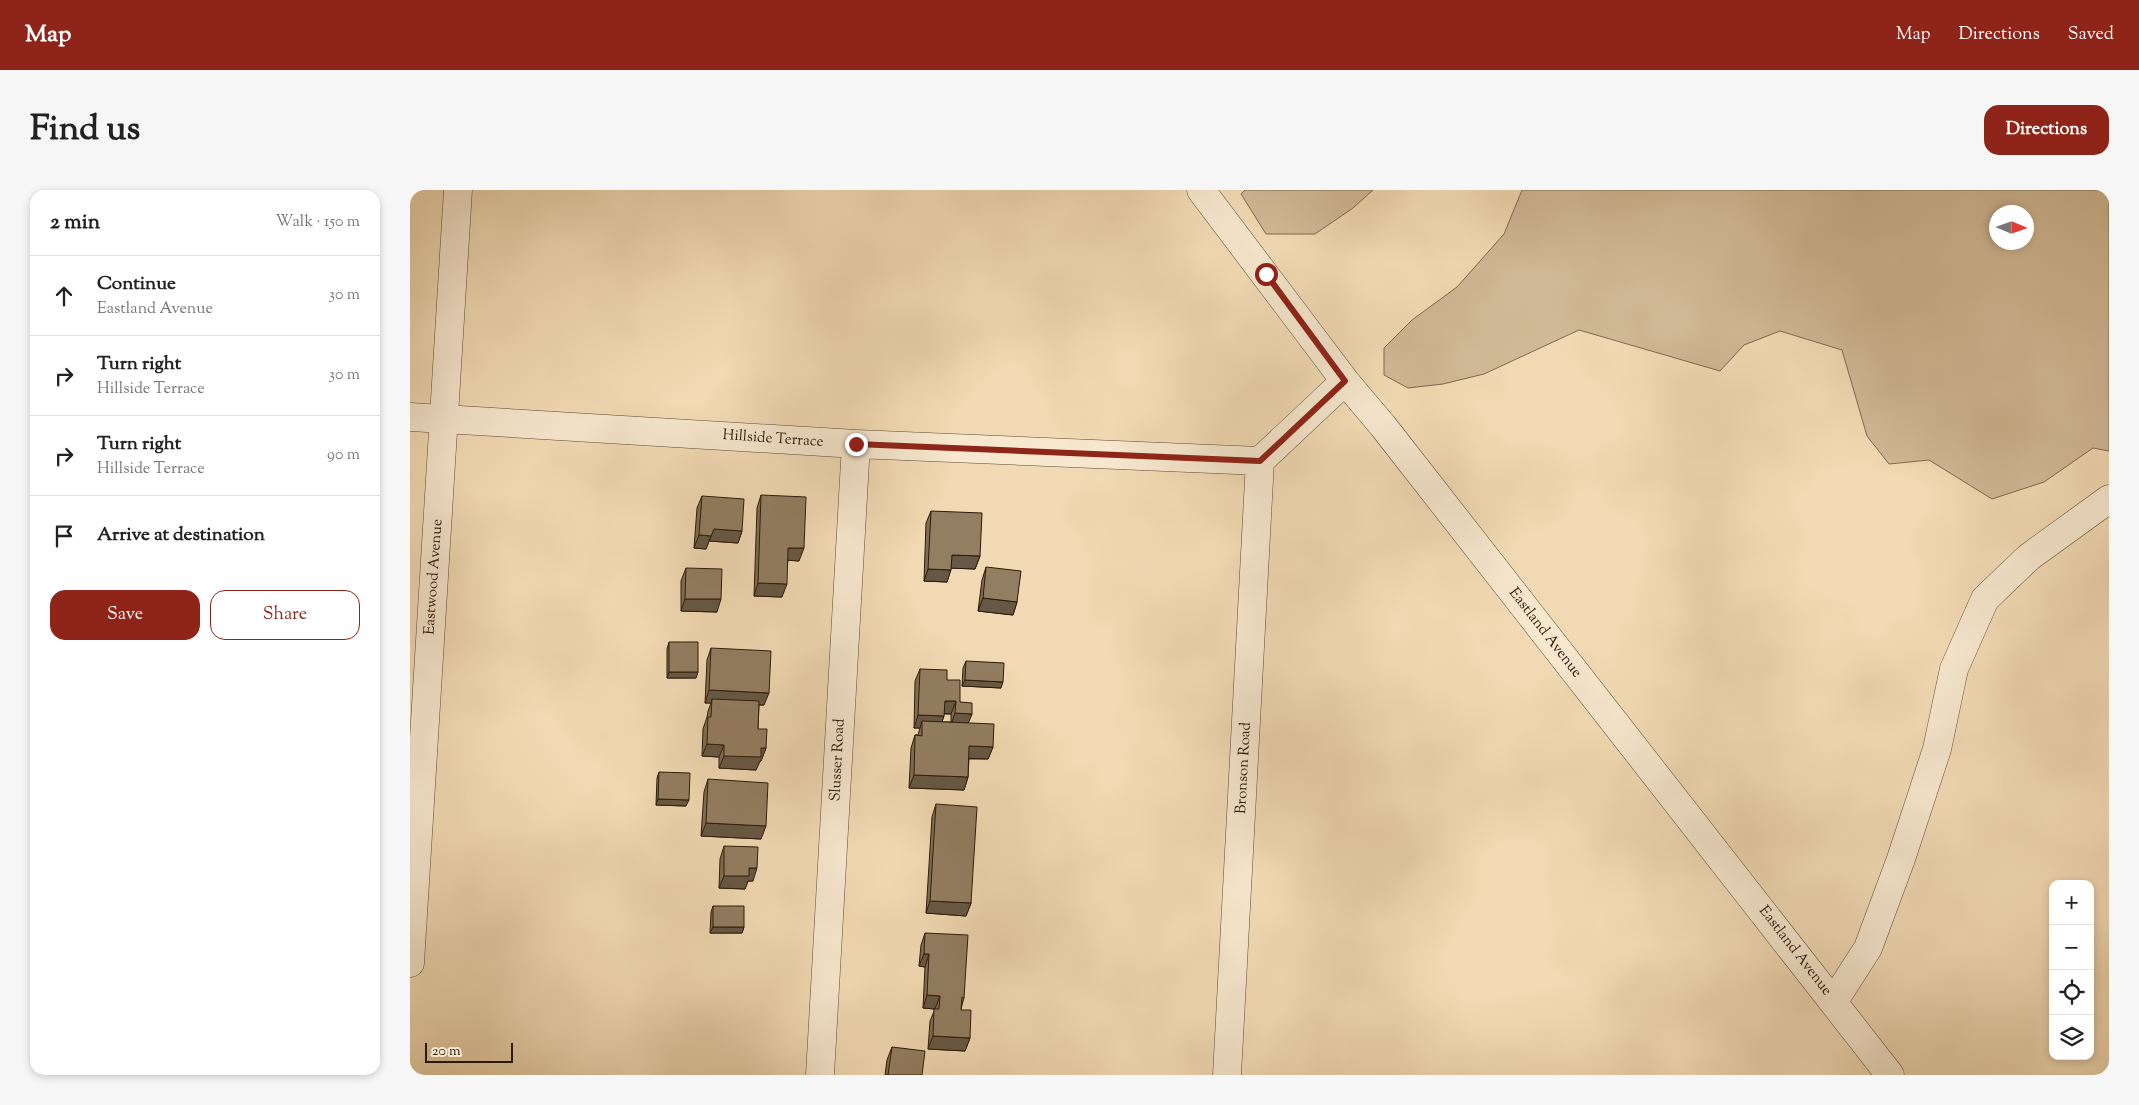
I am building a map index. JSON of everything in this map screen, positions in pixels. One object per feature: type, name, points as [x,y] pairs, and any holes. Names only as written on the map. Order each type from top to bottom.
[{"type":"street","name":"Eastwood Avenue","points":[[410,963],[458,190]]},
{"type":"street","name":"Eastland Avenue","points":[[1201,190],[1345,381],[1383,426],[1890,1075]]},
{"type":"street","points":[[1260,461],[1345,381]]},
{"type":"street","name":"Hillside Terrace","points":[[410,417],[856,444],[1260,461]]},
{"type":"street","name":"Slusser Road","points":[[820,1075],[856,444]]},
{"type":"street","name":"Bronson Road","points":[[1227,1075],[1260,461]]},
{"type":"street","points":[[1834,1001],[1868,948],[1937,749],[1954,669],[1985,599],[2030,557],[2109,499]]},
{"type":"shaded area","points":[[1245,190],[1373,190],[1353,208],[1315,234],[1266,234],[1241,194]]},
{"type":"shaded area","points":[[1522,190],[2109,190],[2109,451],[2093,448],[2044,482],[1992,499],[1929,460],[1889,464],[1867,436],[1842,350],[1780,331],[1744,345],[1720,371],[1579,330],[1484,374],[1443,384],[1408,388],[1384,375],[1384,348],[1412,320],[1457,287],[1504,234]]},
{"type":"building","points":[[761,495],[806,497],[804,548],[788,548],[787,584],[758,583]]},
{"type":"building","points":[[702,496],[744,499],[742,531],[714,529],[711,536],[699,535]]},
{"type":"building","points":[[931,511],[982,513],[980,556],[952,555],[951,570],[928,569]]},
{"type":"building","points":[[986,567],[1021,571],[1017,602],[983,598]]},
{"type":"building","points":[[686,568],[722,569],[721,599],[685,599]]},
{"type":"building","points":[[669,642],[698,642],[698,672],[669,672]]},
{"type":"building","points":[[711,648],[771,651],[769,693],[709,690]]},
{"type":"building","points":[[966,661],[1004,663],[1003,682],[965,680]]},
{"type":"building","points":[[920,669],[947,670],[947,680],[960,680],[960,702],[972,703],[972,714],[955,713],[956,701],[945,701],[944,716],[918,715]]},
{"type":"building","points":[[712,699],[759,701],[758,729],[767,729],[766,748],[761,748],[761,757],[724,756],[724,745],[707,744],[708,717],[711,717]]},
{"type":"building","points":[[922,721],[994,724],[993,747],[969,746],[968,777],[914,775],[915,735],[922,736]]},
{"type":"building","points":[[659,772],[690,773],[689,800],[658,799]]},
{"type":"building","points":[[708,779],[768,783],[766,826],[706,823]]},
{"type":"building","points":[[936,804],[977,807],[971,903],[930,901]]},
{"type":"building","points":[[724,846],[758,847],[757,868],[749,868],[749,876],[724,876]]},
{"type":"building","points":[[713,906],[744,906],[744,927],[713,927]]},
{"type":"building","points":[[925,933],[968,935],[964,998],[962,997],[961,1010],[971,1010],[970,1038],[933,1036],[934,1009],[939,1009],[940,996],[927,995],[929,954],[924,954]]},
{"type":"building","points":[[892,1047],[925,1051],[922,1075],[888,1075]]},
{"type":"route","points":[[856,444],[1260,461],[1345,381],[1266,274]]}]
